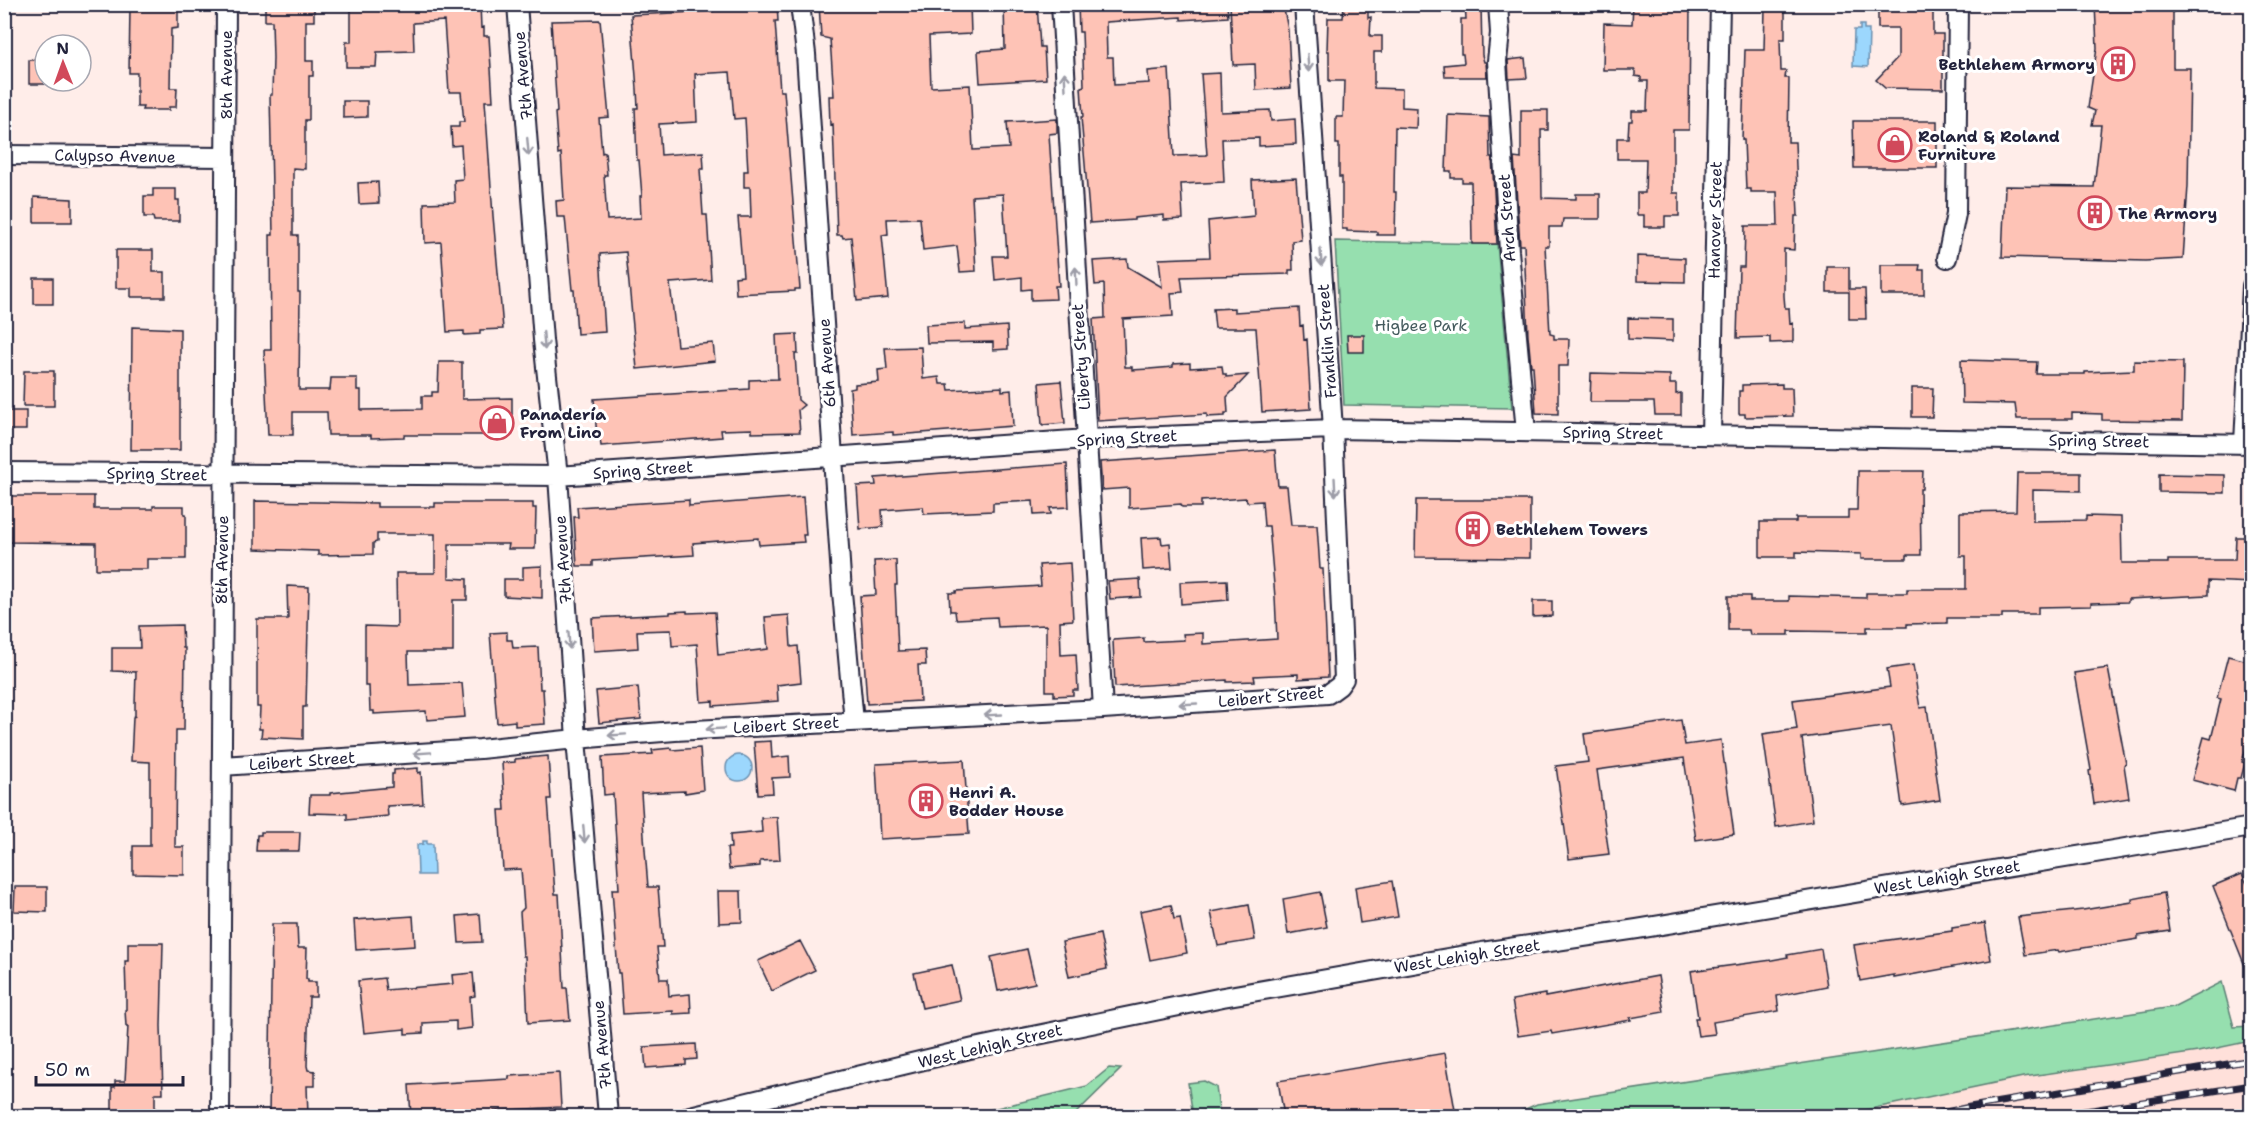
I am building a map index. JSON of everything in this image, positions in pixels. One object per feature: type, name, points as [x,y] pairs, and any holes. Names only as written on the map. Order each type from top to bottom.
[{"type":"street","name":"8th Avenue","points":[[220,1116],[226,4]]},
{"type":"street","name":"7th Avenue","points":[[517,4],[543,340],[558,476],[576,739],[608,1116]]},
{"type":"street","name":"6th Avenue","points":[[800,4],[806,54],[854,722]]},
{"type":"street","name":"Liberty Street","points":[[1061,4],[1103,709]]},
{"type":"street","name":"Franklin Street","points":[[1304,4],[1333,429],[1344,679]]},
{"type":"street","name":"Arch Street","points":[[1498,4],[1500,33],[1497,61],[1509,251],[1526,432]]},
{"type":"street","name":"Hanover Street","points":[[1711,435],[1720,4]]},
{"type":"street","points":[[1947,258],[1956,214],[1958,4]]},
{"type":"street","name":"Calypso Avenue","points":[[4,155],[225,157]]},
{"type":"street","points":[[2248,444],[2252,286]]},
{"type":"street","name":"Spring Street","points":[[4,472],[558,476],[1087,439],[1333,429],[2248,444]]},
{"type":"street","name":"Leibert Street","points":[[222,766],[480,749],[675,731],[1320,696],[1328,694],[1344,679]]},
{"type":"street","name":"West Lehigh Street","points":[[690,1116],[974,1048],[1223,997],[1482,952],[1637,929],[2252,827]]},
{"type":"shaded area","points":[[2251,1041],[2251,1098],[2245,1100],[2239,1112],[2251,1114],[2251,1116],[1837,1116],[2023,1077],[2198,1052]]},
{"type":"green space","name":"Higbee Park","points":[[1335,241],[1497,244],[1512,408],[1344,405]]},
{"type":"green space","points":[[2222,982],[2234,1027],[2251,1026],[2251,1041],[2198,1052],[2023,1077],[1837,1116],[1509,1116],[1537,1104],[2173,1007]]},
{"type":"green space","points":[[1109,1068],[1121,1069],[1073,1116],[964,1116],[1087,1086]]},
{"type":"green space","points":[[1204,1081],[1216,1087],[1220,1116],[1193,1116],[1188,1083]]},
{"type":"water","points":[[1860,25],[1864,25],[1864,30],[1869,30],[1868,67],[1853,66],[1854,30],[1860,30]]},
{"type":"water","points":[[739,755],[748,759],[752,768],[748,777],[739,781],[730,777],[726,768],[730,759]]},
{"type":"water","points":[[423,841],[433,844],[434,875],[418,875],[417,845],[423,844]]},
{"type":"building","points":[[137,4],[178,4],[178,28],[171,29],[170,88],[177,88],[176,107],[169,107],[169,110],[142,110],[143,107],[137,107],[137,73],[129,73],[130,7],[137,7]]},
{"type":"building","points":[[265,4],[314,4],[314,21],[306,21],[306,61],[313,61],[313,76],[309,76],[309,120],[305,120],[305,169],[293,168],[293,235],[298,235],[298,292],[300,292],[299,390],[330,390],[331,378],[357,378],[357,390],[361,390],[361,410],[422,409],[422,396],[432,396],[432,392],[438,392],[439,362],[462,362],[462,399],[512,398],[512,435],[404,435],[404,437],[371,438],[371,435],[328,435],[327,412],[293,412],[293,435],[268,435],[264,350],[271,350],[270,235],[273,235],[270,95],[272,95],[273,58],[272,21],[265,21]]},
{"type":"building","points":[[351,4],[480,4],[481,28],[484,27],[484,36],[489,36],[493,101],[485,101],[503,329],[480,330],[480,334],[464,335],[464,331],[447,332],[441,242],[425,243],[424,203],[455,202],[454,180],[463,179],[461,145],[452,146],[451,127],[459,127],[459,122],[464,122],[461,92],[449,92],[444,21],[413,23],[414,51],[377,52],[376,67],[346,67],[346,42],[351,42]]},
{"type":"building","points":[[714,4],[777,4],[778,21],[775,21],[780,91],[784,91],[800,289],[736,294],[735,277],[743,276],[738,217],[751,217],[750,187],[744,187],[744,171],[748,171],[745,118],[734,119],[730,72],[695,74],[697,122],[659,124],[661,155],[703,152],[704,169],[700,169],[703,215],[707,215],[711,280],[670,283],[677,346],[713,343],[715,361],[637,369],[626,252],[600,254],[605,332],[577,334],[565,217],[557,217],[556,201],[564,200],[561,153],[558,154],[555,113],[557,112],[551,21],[600,20],[609,117],[599,118],[602,153],[605,152],[607,175],[604,175],[607,220],[641,218],[640,196],[642,196],[639,160],[637,160],[635,108],[638,108],[631,15],[714,11]]},
{"type":"building","points":[[819,4],[970,4],[971,34],[929,36],[931,87],[970,85],[973,150],[1009,148],[1007,122],[1057,119],[1057,133],[1049,134],[1059,286],[1055,286],[1056,299],[1031,300],[1031,289],[1022,290],[1022,277],[995,280],[993,256],[1007,256],[1003,194],[972,196],[976,271],[960,272],[957,246],[923,250],[920,218],[887,219],[888,234],[882,235],[888,298],[857,301],[851,237],[843,238],[842,235],[837,235],[833,124],[830,125],[829,96],[834,96],[830,39],[821,37]]},
{"type":"building","points":[[1004,4],[1037,4],[1040,47],[1044,47],[1046,79],[980,83],[978,51],[1005,49]]},
{"type":"building","points":[[1078,4],[1227,4],[1228,17],[1181,20],[1181,17],[1106,22],[1107,57],[1113,57],[1114,85],[1149,83],[1148,71],[1169,69],[1174,156],[1207,155],[1201,74],[1220,73],[1221,112],[1270,110],[1271,121],[1295,119],[1296,144],[1259,146],[1259,138],[1222,139],[1224,182],[1181,184],[1183,219],[1164,220],[1164,215],[1090,223],[1081,117],[1083,117],[1081,87],[1084,86],[1082,32],[1079,32]]},
{"type":"building","points":[[1230,4],[1283,4],[1288,30],[1291,88],[1256,90],[1255,64],[1233,65]]},
{"type":"building","points":[[1344,4],[1368,4],[1368,18],[1371,17],[1370,36],[1382,36],[1382,52],[1374,52],[1374,88],[1402,89],[1402,107],[1417,108],[1416,128],[1395,127],[1395,235],[1377,235],[1377,232],[1342,229],[1342,177],[1339,177],[1336,117],[1343,117],[1344,81],[1329,81],[1329,51],[1327,51],[1328,18],[1343,18]]},
{"type":"building","points":[[1465,4],[1481,4],[1482,55],[1486,62],[1487,77],[1445,77],[1444,65],[1464,63],[1463,54],[1461,54],[1461,19],[1466,19]]},
{"type":"building","points":[[1633,4],[1690,4],[1689,130],[1673,130],[1673,193],[1679,193],[1679,216],[1665,216],[1665,227],[1644,227],[1644,215],[1637,215],[1637,193],[1645,193],[1646,159],[1617,159],[1617,138],[1628,138],[1632,111],[1647,111],[1648,81],[1641,81],[1641,77],[1635,76],[1635,70],[1603,70],[1604,23],[1632,24]]},
{"type":"building","points":[[1896,4],[1933,4],[1933,34],[1943,34],[1943,89],[1885,88],[1876,80],[1898,57],[1898,28],[1878,28],[1878,7],[1896,7]]},
{"type":"building","name":"The Armory","points":[[2095,4],[2173,4],[2173,68],[2190,68],[2188,186],[2183,259],[2145,261],[2002,257],[2005,186],[2094,187],[2101,125],[2092,125],[2095,111],[2088,108],[2097,48]]},
{"type":"building","points":[[1765,8],[1785,9],[1785,39],[1780,39],[1781,71],[1786,71],[1785,78],[1789,78],[1788,142],[1795,142],[1798,216],[1795,216],[1794,250],[1784,249],[1785,308],[1789,308],[1790,324],[1793,323],[1793,342],[1770,343],[1770,337],[1737,338],[1739,267],[1744,267],[1745,226],[1778,226],[1777,192],[1751,192],[1751,189],[1746,189],[1744,140],[1742,140],[1745,50],[1764,50]]},
{"type":"building","points":[[1525,58],[1527,78],[1509,79],[1508,60]]},
{"type":"building","points":[[29,60],[33,60],[33,84],[29,84]]},
{"type":"building","points":[[343,101],[367,101],[367,117],[343,118]]},
{"type":"building","points":[[1521,110],[1548,110],[1548,130],[1541,130],[1542,198],[1576,199],[1576,194],[1600,194],[1600,219],[1563,219],[1562,227],[1549,227],[1549,246],[1545,246],[1550,334],[1554,335],[1554,339],[1569,339],[1568,366],[1558,366],[1558,414],[1536,413],[1533,366],[1531,366],[1528,335],[1524,245],[1520,245],[1514,158],[1521,159]]},
{"type":"building","points":[[1448,115],[1489,117],[1497,244],[1472,244],[1471,182],[1462,182],[1462,178],[1451,178],[1451,171],[1446,171]]},
{"type":"building","name":"Roland & Roland Furniture","points":[[1853,121],[1937,121],[1937,168],[1854,168]]},
{"type":"building","points":[[1296,178],[1301,240],[1292,241],[1293,270],[1289,270],[1289,274],[1181,277],[1183,292],[1171,293],[1173,316],[1123,319],[1125,367],[1132,367],[1132,370],[1149,369],[1190,363],[1190,368],[1222,366],[1226,377],[1248,375],[1227,397],[1228,413],[1225,413],[1225,416],[1207,417],[1207,414],[1098,421],[1093,319],[1105,318],[1104,284],[1095,285],[1093,261],[1127,259],[1128,267],[1162,287],[1159,259],[1210,257],[1208,221],[1254,216],[1252,180]]},
{"type":"building","points":[[378,182],[379,203],[359,204],[358,183]]},
{"type":"building","points":[[153,189],[176,189],[176,200],[179,200],[179,221],[154,221],[153,217],[144,217],[144,196],[153,196]]},
{"type":"building","points":[[34,197],[72,199],[72,222],[34,222]]},
{"type":"building","points":[[116,250],[153,250],[153,272],[165,272],[165,297],[131,297],[131,288],[116,288]]},
{"type":"building","points":[[1637,256],[1685,258],[1685,282],[1637,281]]},
{"type":"building","points":[[1881,265],[1920,265],[1919,270],[1924,270],[1924,295],[1881,295]]},
{"type":"building","points":[[1827,267],[1849,267],[1849,289],[1865,289],[1866,319],[1849,319],[1849,292],[1827,292]]},
{"type":"building","points":[[34,278],[53,278],[53,304],[34,304]]},
{"type":"building","points":[[1234,308],[1234,312],[1299,308],[1300,326],[1303,325],[1304,340],[1307,339],[1311,409],[1262,412],[1256,328],[1215,328],[1213,309]]},
{"type":"building","points":[[1628,318],[1673,319],[1673,341],[1628,339]]},
{"type":"building","points":[[965,323],[965,329],[1007,326],[1008,349],[993,350],[993,342],[927,343],[926,325]]},
{"type":"building","points":[[132,327],[180,329],[180,450],[131,450]]},
{"type":"building","points":[[797,334],[798,354],[795,354],[798,400],[804,405],[798,410],[800,432],[752,433],[752,429],[721,430],[722,437],[601,446],[600,438],[597,438],[594,399],[749,389],[749,380],[778,379],[776,335]]},
{"type":"building","points":[[1347,335],[1364,335],[1364,352],[1348,352]]},
{"type":"building","points":[[921,347],[923,379],[939,377],[940,384],[948,384],[949,390],[1002,387],[1002,391],[1011,390],[1013,426],[893,435],[893,432],[853,435],[850,389],[855,388],[855,384],[879,382],[878,370],[887,369],[885,348]]},
{"type":"building","points":[[1961,360],[2037,362],[2036,374],[2085,374],[2085,372],[2134,370],[2134,361],[2183,362],[2182,421],[2102,420],[2102,414],[2072,413],[2072,419],[2017,419],[2015,404],[1962,403]]},
{"type":"building","points":[[24,371],[54,371],[54,406],[23,406]]},
{"type":"building","points":[[1591,373],[1670,375],[1670,384],[1676,384],[1676,394],[1681,393],[1681,415],[1655,415],[1654,402],[1590,402]]},
{"type":"building","points":[[1061,381],[1065,423],[1042,425],[1039,383]]},
{"type":"building","points":[[1782,384],[1782,388],[1792,388],[1793,416],[1745,417],[1745,414],[1739,414],[1739,391],[1742,391],[1742,385]]},
{"type":"building","points":[[1912,388],[1933,388],[1932,417],[1912,417]]},
{"type":"building","points":[[4,411],[26,411],[26,430],[4,430]]},
{"type":"building","points":[[1275,450],[1278,486],[1287,486],[1291,525],[1317,525],[1320,569],[1323,569],[1328,677],[1298,679],[1298,674],[1254,676],[1255,681],[1227,682],[1227,680],[1115,687],[1113,640],[1144,638],[1144,642],[1184,640],[1183,634],[1203,633],[1203,644],[1277,639],[1275,597],[1269,526],[1264,526],[1262,501],[1247,502],[1246,498],[1201,501],[1201,507],[1182,507],[1181,504],[1129,508],[1129,488],[1102,490],[1100,462]]},
{"type":"building","points":[[1067,464],[1069,507],[1050,508],[1051,514],[1034,515],[1033,501],[993,503],[993,511],[924,514],[923,507],[882,510],[883,527],[860,529],[857,486],[876,485],[875,478]]},
{"type":"building","points":[[1858,471],[1923,471],[1922,489],[1920,489],[1921,555],[1907,555],[1907,559],[1861,559],[1861,554],[1796,552],[1796,557],[1760,557],[1760,522],[1796,522],[1796,518],[1848,518],[1848,510],[1857,510]]},
{"type":"building","points":[[2017,473],[2081,473],[2081,491],[2033,490],[2033,521],[2086,520],[2086,516],[2121,517],[2122,563],[2235,560],[2236,537],[2252,537],[2252,583],[2208,581],[2208,595],[2128,599],[2128,602],[2091,603],[2091,606],[2038,607],[2038,614],[2002,614],[2002,618],[1947,618],[1947,623],[1907,624],[1907,627],[1867,627],[1867,632],[1789,631],[1789,635],[1750,635],[1749,630],[1728,630],[1728,596],[1750,596],[1750,601],[1789,601],[1789,596],[1866,598],[1866,593],[1907,593],[1907,589],[1966,589],[1966,556],[1960,556],[1960,512],[2016,511]]},
{"type":"building","points":[[2159,474],[2225,475],[2225,493],[2159,492]]},
{"type":"building","points":[[4,496],[94,496],[94,509],[153,509],[153,506],[184,506],[186,559],[147,559],[147,569],[96,569],[96,543],[9,542],[7,525],[4,525]]},
{"type":"building","points":[[803,497],[806,535],[803,535],[804,542],[759,545],[758,538],[693,543],[694,555],[593,561],[593,566],[577,566],[574,517],[578,517],[577,507],[689,500],[689,506]]},
{"type":"building","name":"Bethlehem Towers","points":[[1416,500],[1530,500],[1530,558],[1415,557]]},
{"type":"building","points":[[255,501],[377,503],[377,507],[435,507],[435,503],[533,503],[533,508],[536,508],[535,549],[508,549],[509,544],[449,544],[449,578],[467,579],[467,600],[453,600],[453,652],[408,652],[409,685],[462,683],[465,717],[427,720],[426,711],[374,714],[374,711],[370,711],[369,686],[365,686],[365,626],[397,627],[396,573],[435,573],[435,534],[377,534],[377,542],[373,543],[373,554],[318,555],[318,551],[255,549]]},
{"type":"building","points":[[1161,537],[1162,544],[1170,543],[1172,568],[1143,570],[1141,538]]},
{"type":"building","points":[[896,560],[898,651],[925,650],[926,665],[918,665],[920,701],[867,704],[860,596],[876,595],[874,561]]},
{"type":"building","points":[[1070,563],[1073,620],[1060,621],[1061,655],[1076,654],[1078,690],[1073,690],[1073,695],[1054,696],[1054,691],[1046,691],[1046,625],[998,627],[997,617],[956,619],[955,611],[950,611],[949,593],[1041,586],[1039,565]]},
{"type":"building","points":[[542,566],[542,598],[504,596],[504,579],[523,579],[523,567]]},
{"type":"building","points":[[1140,579],[1141,597],[1110,599],[1108,581]]},
{"type":"building","points":[[1227,580],[1228,600],[1181,604],[1180,582]]},
{"type":"building","points":[[287,586],[309,587],[303,739],[261,737],[262,729],[259,729],[257,619],[288,619]]},
{"type":"building","points":[[1533,601],[1552,601],[1552,616],[1533,617]]},
{"type":"building","points":[[687,611],[687,613],[715,612],[718,655],[768,649],[765,617],[789,615],[791,647],[798,646],[801,682],[777,685],[778,701],[713,706],[713,701],[701,702],[697,644],[672,646],[671,630],[637,631],[638,648],[594,651],[592,618]]},
{"type":"building","points":[[182,625],[183,648],[185,648],[184,730],[176,730],[175,847],[184,847],[184,875],[133,874],[133,846],[150,846],[150,762],[131,761],[136,672],[112,671],[112,648],[140,648],[139,626]]},
{"type":"building","points":[[507,632],[507,640],[512,640],[513,648],[538,647],[540,689],[543,689],[545,724],[515,726],[515,721],[497,723],[490,633]]},
{"type":"building","points":[[2228,656],[2252,662],[2252,727],[2242,762],[2245,763],[2241,778],[2237,778],[2234,791],[2192,780],[2204,737],[2211,739],[2221,699],[2217,698]]},
{"type":"building","points":[[1913,665],[1920,708],[1927,707],[1940,800],[1902,806],[1891,726],[1802,738],[1813,821],[1776,827],[1763,734],[1797,729],[1793,700],[1890,687],[1887,669]]},
{"type":"building","points":[[2108,668],[2126,764],[2124,765],[2129,798],[2094,804],[2089,771],[2091,770],[2074,673]]},
{"type":"building","points":[[638,687],[641,719],[599,723],[596,691]]},
{"type":"building","points":[[1681,720],[1685,745],[1721,740],[1734,834],[1696,840],[1684,758],[1597,770],[1609,854],[1569,859],[1556,766],[1588,762],[1584,734]]},
{"type":"building","points":[[771,741],[772,758],[789,756],[790,777],[772,778],[773,793],[758,794],[754,742]]},
{"type":"building","points":[[671,748],[672,750],[700,748],[703,790],[685,793],[685,791],[641,793],[645,850],[648,887],[658,887],[663,947],[657,947],[660,979],[668,979],[669,996],[690,994],[691,1013],[673,1014],[673,1011],[623,1014],[612,889],[619,889],[613,794],[604,795],[602,757],[653,754],[652,750]]},
{"type":"building","points":[[548,756],[551,799],[548,799],[555,894],[559,894],[564,988],[567,988],[570,1020],[528,1023],[525,956],[523,956],[520,912],[524,908],[521,869],[503,870],[499,810],[505,810],[502,763],[515,762],[515,759]]},
{"type":"building","name":"Henri A. Bodder House","points":[[964,760],[969,834],[880,839],[876,764]]},
{"type":"building","points":[[418,768],[418,773],[421,772],[423,804],[387,806],[388,816],[347,820],[347,814],[309,813],[310,795],[330,795],[330,793],[392,787],[394,770]]},
{"type":"building","points":[[777,817],[780,860],[760,861],[760,866],[729,869],[727,848],[731,848],[730,835],[762,832],[761,818]]},
{"type":"building","points":[[261,832],[300,832],[299,851],[256,851],[257,835],[261,835]]},
{"type":"building","points":[[2242,874],[2252,893],[2251,981],[2213,886]]},
{"type":"building","points":[[1392,881],[1398,917],[1360,923],[1355,887]]},
{"type":"building","points":[[15,887],[47,887],[47,912],[14,911]]},
{"type":"building","points":[[718,891],[741,891],[742,922],[719,923]]},
{"type":"building","points":[[1320,892],[1327,927],[1288,934],[1283,899]]},
{"type":"building","points":[[2164,893],[2170,931],[2138,936],[2138,939],[2025,955],[2018,917],[2132,902],[2132,899]]},
{"type":"building","points":[[1171,905],[1174,919],[1180,918],[1187,953],[1150,960],[1140,911]]},
{"type":"building","points":[[1249,905],[1255,940],[1218,946],[1211,912]]},
{"type":"building","points":[[480,914],[482,942],[459,943],[457,916]]},
{"type":"building","points":[[413,916],[415,946],[356,950],[354,920]]},
{"type":"building","points":[[1985,923],[1991,960],[1894,978],[1894,975],[1860,981],[1854,945],[1952,931],[1952,928]]},
{"type":"building","points":[[272,924],[297,924],[298,948],[307,948],[306,979],[308,982],[316,982],[316,997],[309,997],[307,1066],[308,1070],[315,1071],[315,1086],[307,1086],[308,1116],[269,1116]]},
{"type":"building","points":[[1100,934],[1107,969],[1069,977],[1062,942]]},
{"type":"building","points":[[800,941],[815,970],[772,991],[758,961]]},
{"type":"building","points":[[128,943],[163,943],[161,1026],[163,1093],[155,1093],[155,1116],[112,1116],[112,1087],[115,1087],[115,1081],[125,1081],[128,1026],[126,1026],[125,1010],[125,961],[128,961]]},
{"type":"building","points":[[1027,949],[1035,983],[998,991],[991,957]]},
{"type":"building","points":[[1821,949],[1827,986],[1777,996],[1779,1011],[1713,1022],[1715,1034],[1698,1036],[1695,1018],[1698,1018],[1691,971],[1772,960]]},
{"type":"building","points":[[952,965],[960,1000],[922,1008],[914,973]]},
{"type":"building","points":[[473,973],[475,996],[470,997],[472,1028],[456,1030],[456,1021],[423,1023],[423,1033],[405,1034],[405,1029],[364,1033],[358,981],[384,978],[386,990],[453,984],[452,975]]},
{"type":"building","points":[[1658,976],[1664,1012],[1552,1034],[1551,1031],[1518,1036],[1512,1000],[1545,994],[1545,997]]},
{"type":"building","points":[[696,1044],[697,1059],[686,1060],[686,1065],[646,1068],[644,1047]]},
{"type":"building","points":[[1445,1053],[1456,1116],[1284,1116],[1278,1081]]},
{"type":"building","points":[[559,1073],[561,1107],[494,1111],[494,1114],[478,1115],[411,1116],[409,1085],[509,1079],[509,1076]]},
{"type":"railway","points":[[1926,1116],[2252,1060]]},
{"type":"railway","points":[[2053,1116],[2252,1085]]},
{"type":"place","name":"Bethlehem Armory","points":[[2118,64]]},
{"type":"place","name":"Roland & Roland Furniture","points":[[1895,145]]},
{"type":"place","name":"The Armory","points":[[2095,213]]},
{"type":"place","name":"Panadería From Lino","points":[[497,423]]},
{"type":"place","name":"Bethlehem Towers","points":[[1473,529]]},
{"type":"place","name":"Henri A. Bodder House","points":[[926,801]]}]
